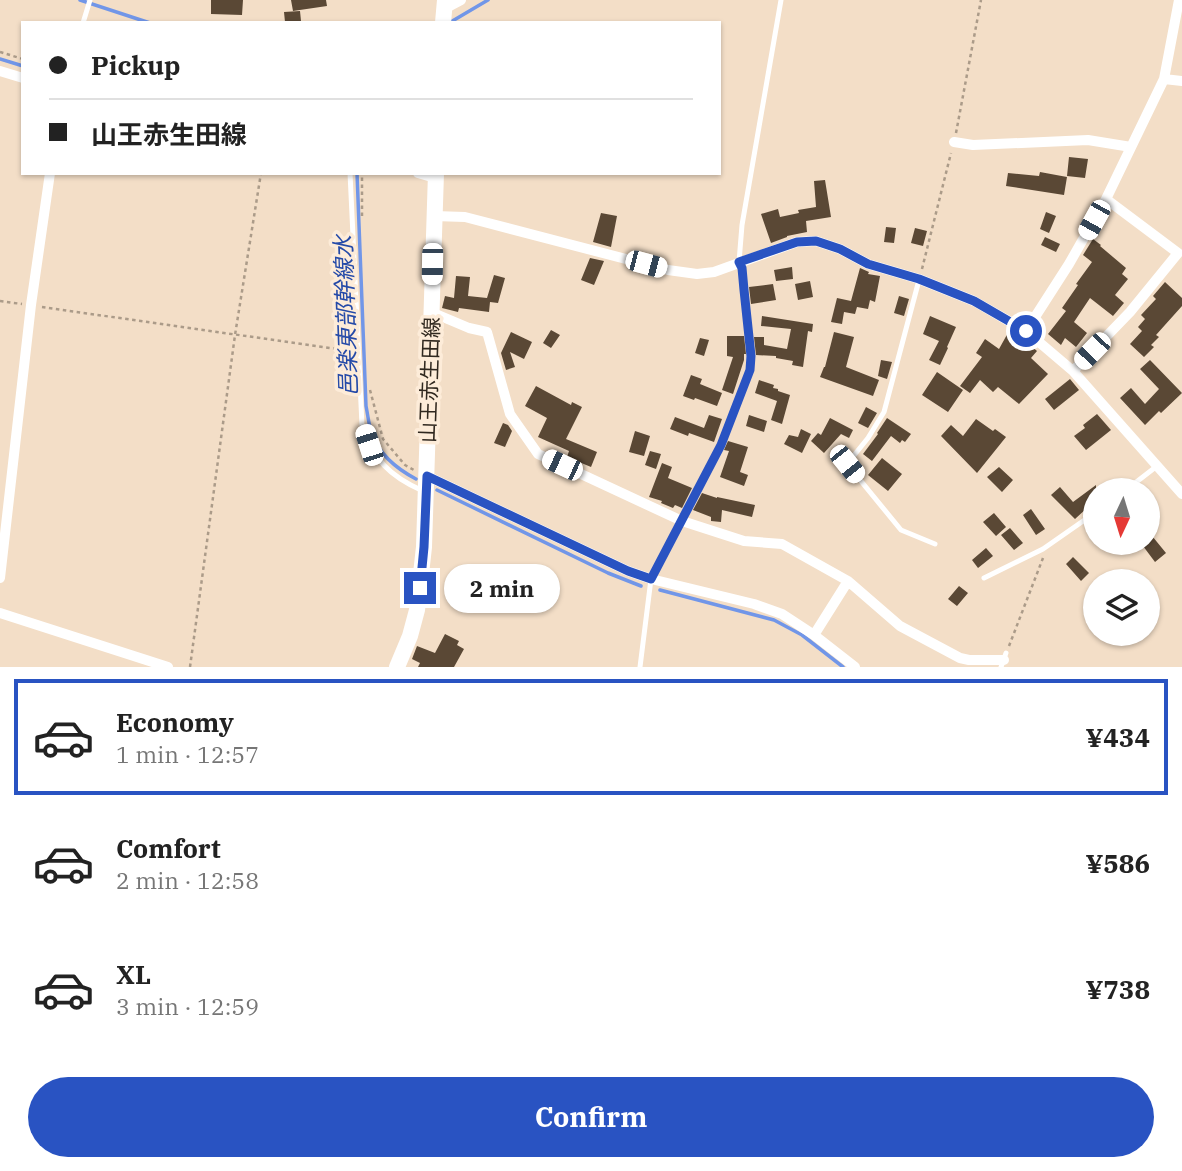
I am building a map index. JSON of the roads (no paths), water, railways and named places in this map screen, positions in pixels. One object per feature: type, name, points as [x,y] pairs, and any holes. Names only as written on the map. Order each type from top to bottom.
[{"type":"main road","name":"山王赤生田線","points":[[397,667],[417,610],[424,547],[435,176]]},
{"type":"street","points":[[444,11],[461,0]]},
{"type":"street","points":[[1026,331],[1106,199],[1164,79],[1179,0]]},
{"type":"street","points":[[0,71],[21,77]]},
{"type":"street","points":[[1164,79],[1182,81]]},
{"type":"street","points":[[954,142],[973,145],[1088,140],[1131,148]]},
{"type":"street","points":[[0,578],[31,305],[50,175]]},
{"type":"street","points":[[1073,371],[1130,312],[1178,253],[1106,199]]},
{"type":"street","points":[[434,216],[465,218],[668,271],[697,274],[714,272],[797,242],[816,241],[840,249],[868,264],[919,279],[974,301],[1026,331],[1073,371],[1182,494]]},
{"type":"street","points":[[431,312],[469,328],[488,332],[510,414],[538,454],[682,521],[744,541],[782,544],[848,581],[900,625],[960,658],[1003,660]]},
{"type":"street","points":[[426,484],[628,571],[754,604],[782,614],[855,667]]},
{"type":"street","points":[[814,635],[848,581]]},
{"type":"street","points":[[0,613],[168,667]]},
{"type":"lane","points":[[84,21],[90,0]]},
{"type":"lane","points":[[640,667],[651,579],[721,445],[750,370],[742,268],[739,262],[742,225],[781,0]]},
{"type":"lane","points":[[350,175],[362,425],[369,445],[390,471],[413,486],[426,484]]},
{"type":"lane","points":[[919,279],[884,412],[847,464],[901,530],[935,544]]},
{"type":"lane","points":[[1142,478],[1158,466]]},
{"type":"lane","points":[[984,578],[1043,550],[1083,521]]},
{"type":"waterway","points":[[80,0],[144,21]]},
{"type":"waterway","points":[[452,21],[488,0]]},
{"type":"waterway","points":[[0,59],[21,65]]},
{"type":"waterway","name":"邑楽東部幹線水","points":[[357,175],[369,425],[375,442],[384,455],[416,479]]},
{"type":"waterway","name":"邑楽東部幹線水","points":[[437,490],[608,573],[641,586]]},
{"type":"waterway","name":"邑楽東部幹線水","points":[[660,590],[774,620],[802,635],[843,667]]}]
